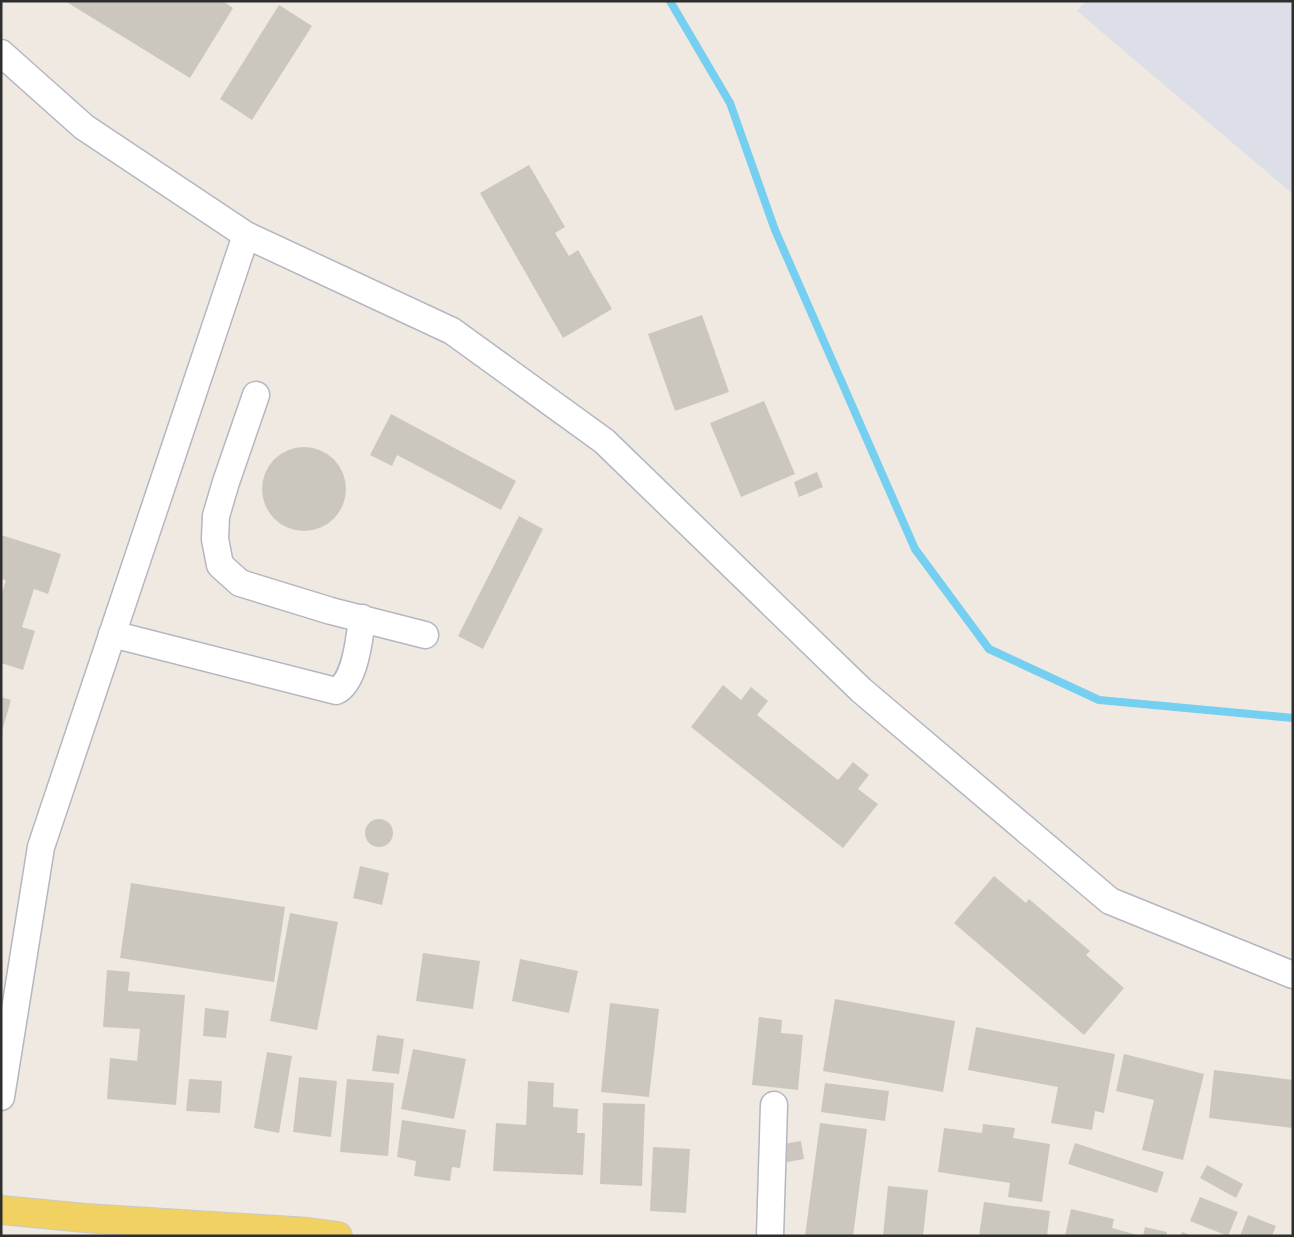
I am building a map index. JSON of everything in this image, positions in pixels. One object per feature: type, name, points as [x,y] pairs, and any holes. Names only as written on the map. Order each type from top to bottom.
[{"type":"main road","points":[[1,1210],[85,1218],[308,1232],[338,1236]]},
{"type":"street","points":[[1,52],[84,127],[246,235],[452,331],[604,441],[861,690],[1110,901],[1293,975]]},
{"type":"street","points":[[1,1097],[41,846],[246,235]]},
{"type":"street","points":[[256,394],[216,516],[214,539],[220,565],[240,583],[331,611],[425,635]]},
{"type":"street","points":[[112,634],[336,691],[344,684],[358,650],[362,618]]},
{"type":"street","points":[[770,1236],[774,1106]]},
{"type":"shaded area","points":[[1086,1],[1293,1],[1293,194],[1077,11]]},
{"type":"building","points":[[65,1],[223,1],[233,8],[190,78]]},
{"type":"building","points":[[279,5],[312,26],[252,120],[220,99]]},
{"type":"building","points":[[529,165],[565,227],[555,233],[569,256],[578,250],[612,309],[563,338],[480,193]]},
{"type":"building","points":[[702,315],[729,392],[675,411],[648,334]]},
{"type":"building","points":[[764,401],[795,474],[741,497],[710,423]]},
{"type":"building","points":[[391,414],[516,481],[501,510],[397,455],[392,466],[370,455]]},
{"type":"building","points":[[304,447],[320,450],[334,459],[343,473],[346,489],[343,505],[334,519],[320,528],[304,531],[288,528],[274,519],[265,505],[262,489],[265,473],[274,459],[288,450]]},
{"type":"building","points":[[817,472],[823,487],[799,497],[794,482]]},
{"type":"building","points":[[519,516],[543,529],[483,649],[458,636]]},
{"type":"building","points":[[1,535],[61,554],[48,594],[34,589],[22,627],[35,631],[23,670],[1,663],[1,596],[6,580],[1,579]]},
{"type":"building","points":[[723,685],[741,700],[751,687],[768,701],[757,715],[838,780],[853,762],[869,775],[858,789],[878,804],[843,848],[691,727]]},
{"type":"building","points":[[1,697],[11,700],[2,731],[1,731]]},
{"type":"building","points":[[379,819],[389,823],[393,833],[389,843],[379,847],[369,843],[365,833],[369,823]]},
{"type":"building","points":[[360,866],[389,873],[382,905],[353,898]]},
{"type":"building","points":[[994,876],[1026,903],[1029,899],[1090,951],[1086,955],[1124,988],[1084,1035],[954,923]]},
{"type":"building","points":[[131,883],[285,907],[274,982],[120,958]]},
{"type":"building","points":[[290,913],[338,922],[317,1030],[270,1021]]},
{"type":"building","points":[[423,953],[480,961],[473,1009],[416,1001]]},
{"type":"building","points":[[520,959],[578,971],[569,1013],[512,1001]]},
{"type":"building","points":[[107,970],[130,972],[128,991],[185,995],[176,1105],[107,1099],[110,1058],[137,1061],[140,1029],[103,1027]]},
{"type":"building","points":[[835,999],[955,1021],[943,1092],[823,1071]]},
{"type":"building","points":[[610,1003],[659,1009],[649,1097],[601,1092]]},
{"type":"building","points":[[205,1008],[229,1011],[226,1038],[203,1036]]},
{"type":"building","points":[[759,1017],[782,1020],[781,1033],[803,1035],[798,1090],[752,1085]]},
{"type":"building","points":[[976,1027],[1115,1054],[1104,1113],[1095,1111],[1092,1130],[1051,1123],[1058,1087],[968,1070]]},
{"type":"building","points":[[377,1035],[404,1039],[399,1074],[372,1071]]},
{"type":"building","points":[[413,1049],[466,1059],[454,1119],[401,1109]]},
{"type":"building","points":[[267,1052],[292,1056],[279,1133],[254,1128]]},
{"type":"building","points":[[1124,1054],[1204,1074],[1183,1160],[1142,1150],[1154,1100],[1116,1091]]},
{"type":"building","points":[[1214,1070],[1293,1080],[1293,1128],[1209,1118]]},
{"type":"building","points":[[299,1077],[337,1081],[331,1137],[293,1132]]},
{"type":"building","points":[[189,1079],[222,1081],[220,1113],[186,1111]]},
{"type":"building","points":[[347,1079],[394,1083],[388,1156],[340,1152]]},
{"type":"building","points":[[528,1081],[554,1083],[553,1107],[578,1109],[577,1133],[585,1133],[583,1175],[493,1171],[496,1123],[526,1125]]},
{"type":"building","points":[[825,1083],[889,1091],[885,1121],[821,1112]]},
{"type":"building","points":[[603,1103],[645,1104],[642,1186],[600,1184]]},
{"type":"building","points":[[402,1120],[466,1130],[460,1168],[452,1167],[450,1181],[414,1176],[416,1161],[397,1157]]},
{"type":"building","points":[[820,1123],[867,1129],[853,1236],[805,1236]]},
{"type":"building","points":[[983,1124],[1015,1128],[1013,1138],[1050,1144],[1042,1202],[1008,1197],[1010,1183],[938,1172],[944,1128],[982,1133]]},
{"type":"building","points":[[801,1141],[804,1159],[782,1163],[778,1145]]},
{"type":"building","points":[[1075,1143],[1164,1172],[1157,1193],[1068,1164]]},
{"type":"building","points":[[653,1147],[690,1149],[686,1213],[650,1211]]},
{"type":"building","points":[[1207,1165],[1243,1184],[1236,1198],[1200,1178]]},
{"type":"building","points":[[888,1186],[928,1190],[923,1236],[883,1236]]},
{"type":"building","points":[[1200,1197],[1238,1212],[1228,1236],[1190,1221]]},
{"type":"building","points":[[984,1202],[1050,1211],[1047,1236],[979,1236]]},
{"type":"building","points":[[1071,1209],[1114,1219],[1112,1228],[1141,1236],[1065,1236]]},
{"type":"building","points":[[1248,1215],[1276,1226],[1272,1236],[1240,1236]]},
{"type":"building","points":[[1145,1227],[1167,1232],[1166,1236],[1143,1236]]},
{"type":"building","points":[[1182,1232],[1193,1236],[1181,1236]]},
{"type":"waterway","points":[[670,1],[730,103],[775,230],[915,549],[989,649],[1099,700],[1293,718]]}]
